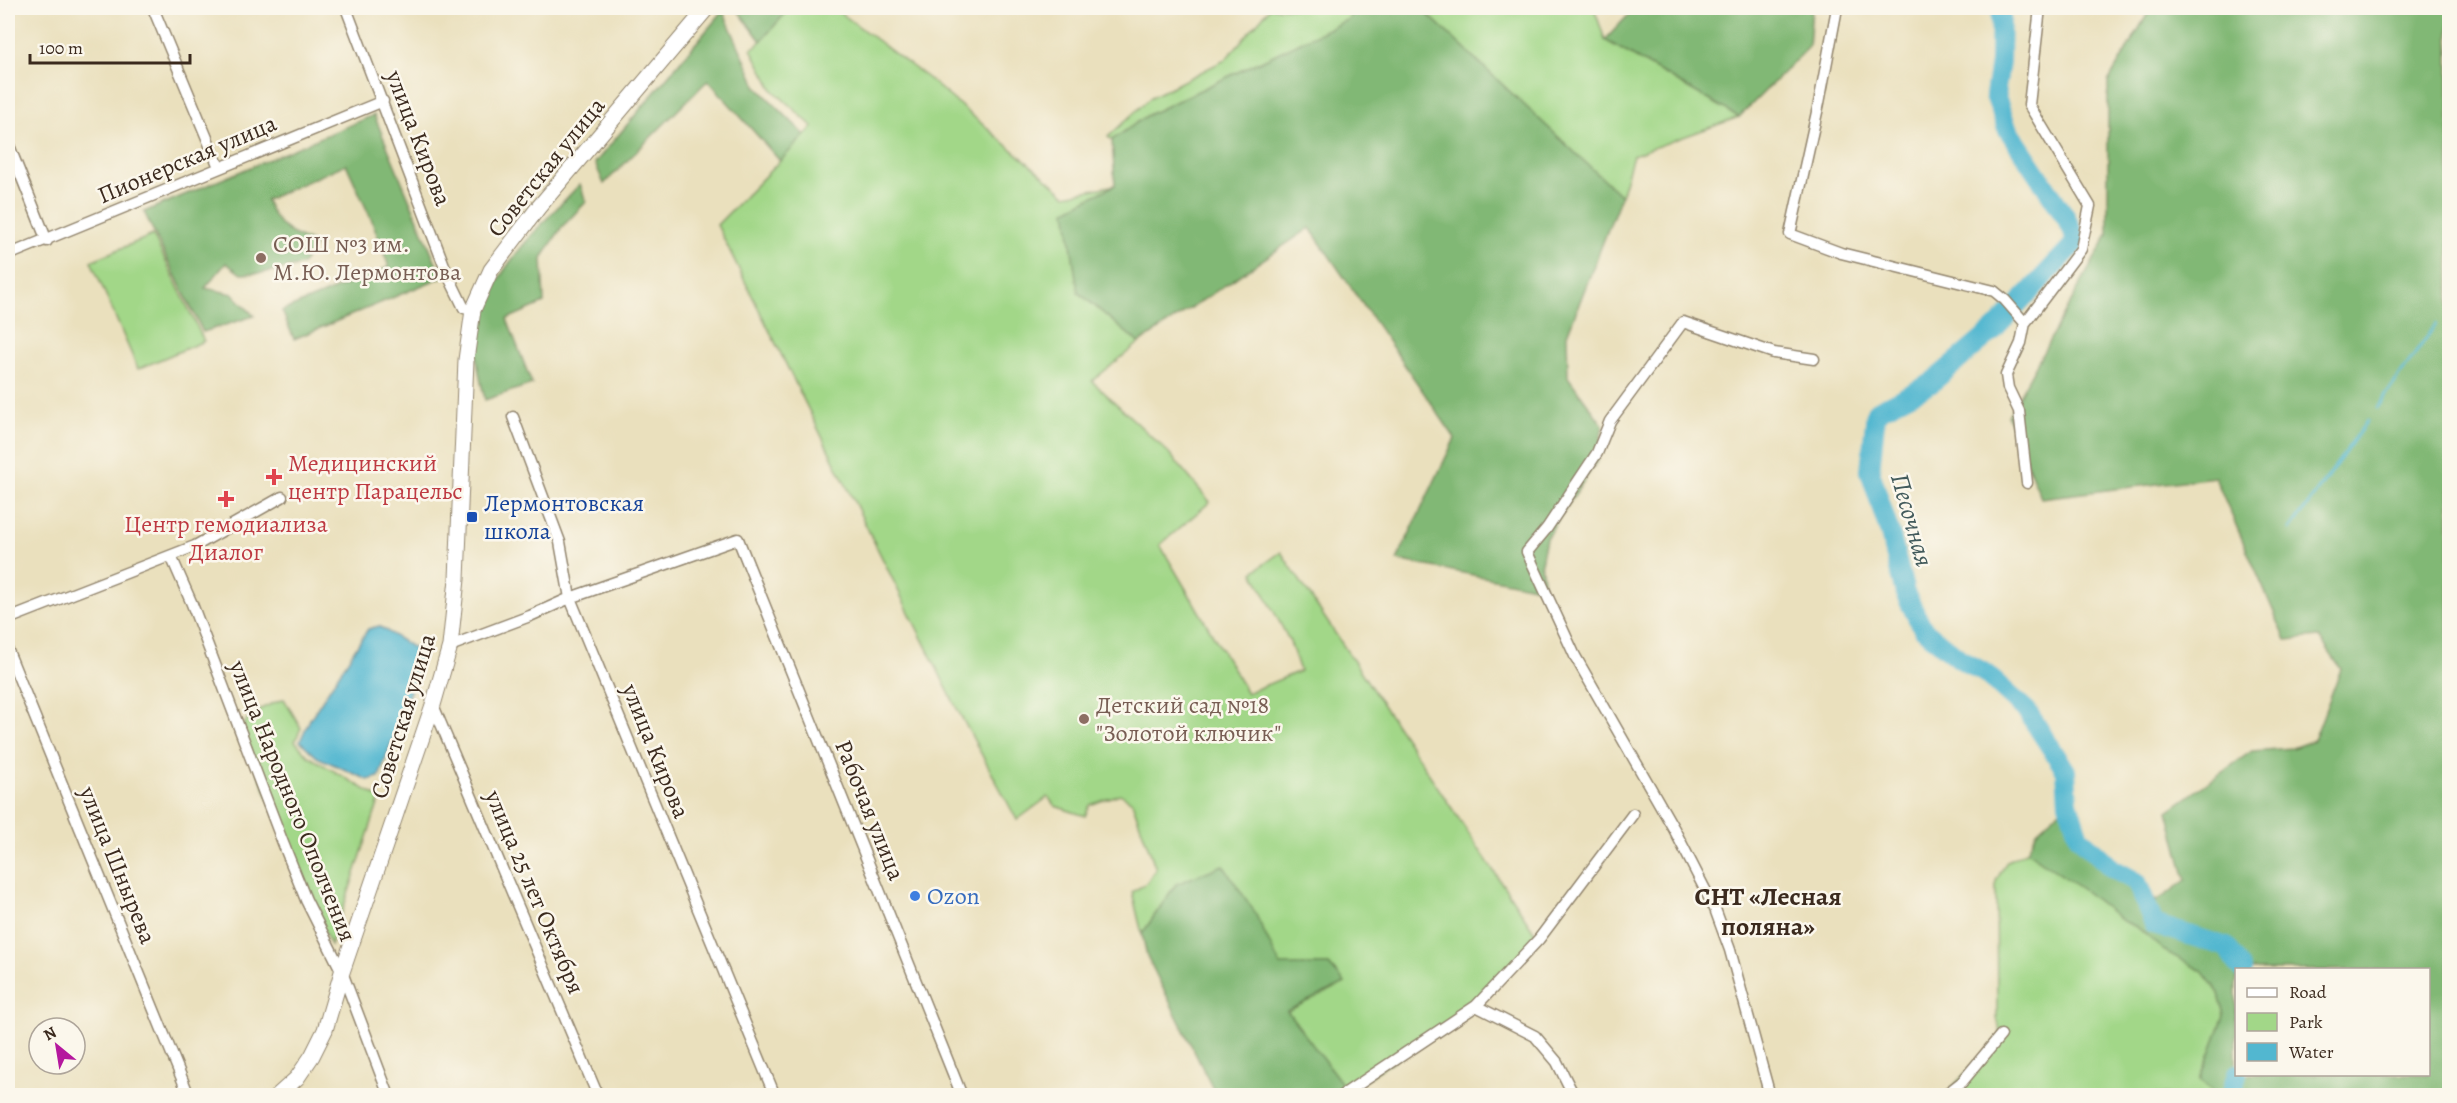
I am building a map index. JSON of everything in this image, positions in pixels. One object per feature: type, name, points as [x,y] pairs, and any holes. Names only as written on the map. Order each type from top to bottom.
[{"type":"main road","name":"Советская улица","points":[[278,1095],[297,1078],[312,1056],[325,1030],[342,972],[433,705],[450,646],[457,579],[466,360],[473,310],[491,270],[538,208],[707,8]]},
{"type":"street","points":[[153,8],[219,167]]},
{"type":"street","name":"улица Кирова","points":[[346,8],[447,273],[464,308],[473,310]]},
{"type":"street","points":[[1837,8],[1790,234],[1841,253],[1994,291],[2025,323]]},
{"type":"street","points":[[2027,483],[2019,411],[2008,388],[2006,375],[2021,343],[2025,323],[2081,249],[2090,206],[2030,105],[2040,8]]},
{"type":"street","name":"Пионерская улица","points":[[8,255],[47,241],[219,167],[383,101]]},
{"type":"street","points":[[8,143],[47,241]]},
{"type":"street","points":[[1770,1095],[1730,950],[1714,909],[1674,829],[1575,656],[1527,552],[1547,528],[1597,453],[1610,421],[1683,322],[1774,352],[1814,359]]},
{"type":"street","name":"улица Кирова","points":[[513,417],[560,542],[570,598],[775,1095]]},
{"type":"street","points":[[8,619],[195,546],[282,497]]},
{"type":"street","name":"Рабочая улица","points":[[570,598],[738,539],[962,1095]]},
{"type":"street","name":"улица Народного Ополчения","points":[[171,556],[192,604],[298,881],[342,972],[389,1095]]},
{"type":"street","points":[[450,646],[530,616],[570,598]]},
{"type":"street","name":"улица Шнырева","points":[[8,651],[189,1095]]},
{"type":"street","name":"улица 25 лет Октября","points":[[433,705],[598,1095]]},
{"type":"street","points":[[1341,1095],[1476,1006],[1539,939],[1633,814]]},
{"type":"street","points":[[1476,1006],[1535,1036],[1557,1062],[1574,1095]]},
{"type":"street","points":[[1944,1095],[1962,1083],[2001,1035]]},
{"type":"green space","points":[[736,8],[790,8],[761,41]]},
{"type":"green space","points":[[790,8],[834,8],[929,79],[1066,195],[1115,185],[1078,292],[1139,343],[1092,381],[1169,453],[1210,502],[1160,545],[1247,693],[1300,671],[1290,642],[1253,572],[1281,552],[1539,939],[1476,1006],[1347,1092],[1287,1011],[1345,983],[1329,965],[1280,966],[1254,911],[1176,884],[1142,934],[1132,892],[1147,883],[1156,869],[1132,802],[1120,794],[1090,805],[1085,816],[1055,806],[1048,797],[1017,820],[955,705],[717,225],[813,127],[773,90],[751,49]]},
{"type":"green space","points":[[1270,8],[1353,8],[1349,19],[1148,115],[1112,140],[1108,137],[1151,97],[1225,60]]},
{"type":"green space","points":[[1353,8],[1421,8],[1621,196],[1567,335],[1568,377],[1603,425],[1597,461],[1546,538],[1541,563],[1544,589],[1397,560],[1455,438],[1310,228],[1139,343],[1078,292],[1066,210],[1115,185],[1112,140],[1148,115],[1349,19]]},
{"type":"green space","points":[[1421,8],[1594,8],[1605,40],[1739,117],[1633,155],[1621,196]]},
{"type":"green space","points":[[1635,8],[1812,8],[1809,47],[1739,117],[1605,40]]},
{"type":"green space","points":[[2151,8],[2449,8],[2449,1095],[2218,1095],[2200,1080],[2224,1016],[2219,993],[2202,971],[2163,950],[2137,927],[2123,921],[2027,851],[2037,831],[2068,803],[2079,837],[2113,869],[2137,882],[2157,901],[2186,880],[2168,811],[2252,751],[2292,748],[2314,740],[2341,669],[2319,637],[2286,640],[2215,477],[2041,498],[2008,416],[2108,234],[2108,82]]},
{"type":"green space","points":[[723,11],[757,87],[805,135],[780,161],[708,80],[604,184],[595,163]]},
{"type":"green space","points":[[374,115],[442,277],[294,339],[282,311],[389,267],[372,221],[346,164],[266,200],[275,217],[285,228],[298,237],[316,244],[302,265],[261,273],[241,274],[226,263],[205,288],[233,294],[254,316],[203,332],[144,212]]},
{"type":"green space","points":[[580,184],[586,202],[562,227],[542,258],[544,303],[507,319],[532,384],[485,400],[477,359],[478,333],[485,308],[510,262]]},
{"type":"green space","points":[[153,235],[204,341],[138,369],[91,261]]},
{"type":"green space","points":[[284,699],[301,728],[295,741],[308,756],[380,798],[331,945],[315,912],[241,731],[253,714]]},
{"type":"green space","points":[[2027,851],[2123,921],[2137,927],[2163,950],[2202,970],[2219,993],[2224,1016],[2200,1080],[2218,1095],[1944,1096],[2001,1035],[1997,1018],[1996,881],[2007,861]]},
{"type":"green space","points":[[1223,865],[1254,911],[1280,965],[1329,965],[1345,983],[1287,1011],[1347,1092],[1341,1096],[1216,1095],[1147,956],[1142,934],[1176,884]]},
{"type":"water","points":[[379,626],[418,651],[422,658],[379,777],[368,780],[317,757],[300,741],[310,719],[368,629]]},
{"type":"waterway","name":"Песочная","points":[[2001,8],[2000,62],[1995,95],[2007,128],[2065,216],[2076,242],[1995,329],[1930,384],[1876,412],[1870,471],[1891,537],[1905,593],[1923,629],[1960,659],[1985,673],[2027,711],[2066,771],[2068,803],[2079,837],[2113,869],[2137,882],[2154,924],[2227,947],[2241,968]]},
{"type":"waterway","points":[[2377,408],[2436,324]]},
{"type":"waterway","points":[[2290,530],[2367,421]]},
{"type":"waterway","name":"Песочная","points":[[2231,1096],[2236,1076]]},
{"type":"place","name":"СОШ №3 им. М.Ю. Лермонтова","points":[[261,258]]},
{"type":"place","name":"Медицинский центр Парацельс","points":[[274,477]]},
{"type":"place","name":"Центр гемодиализа Диалог","points":[[226,499]]},
{"type":"place","name":"Лермонтовская школа","points":[[472,517]]},
{"type":"place","name":"Детский сад №18 \"Золотой ключик\"","points":[[1084,719]]},
{"type":"place","name":"Ozon","points":[[915,896]]},
{"type":"district","name":"СНТ «Лесная поляна»","points":[[1768,911]]}]
